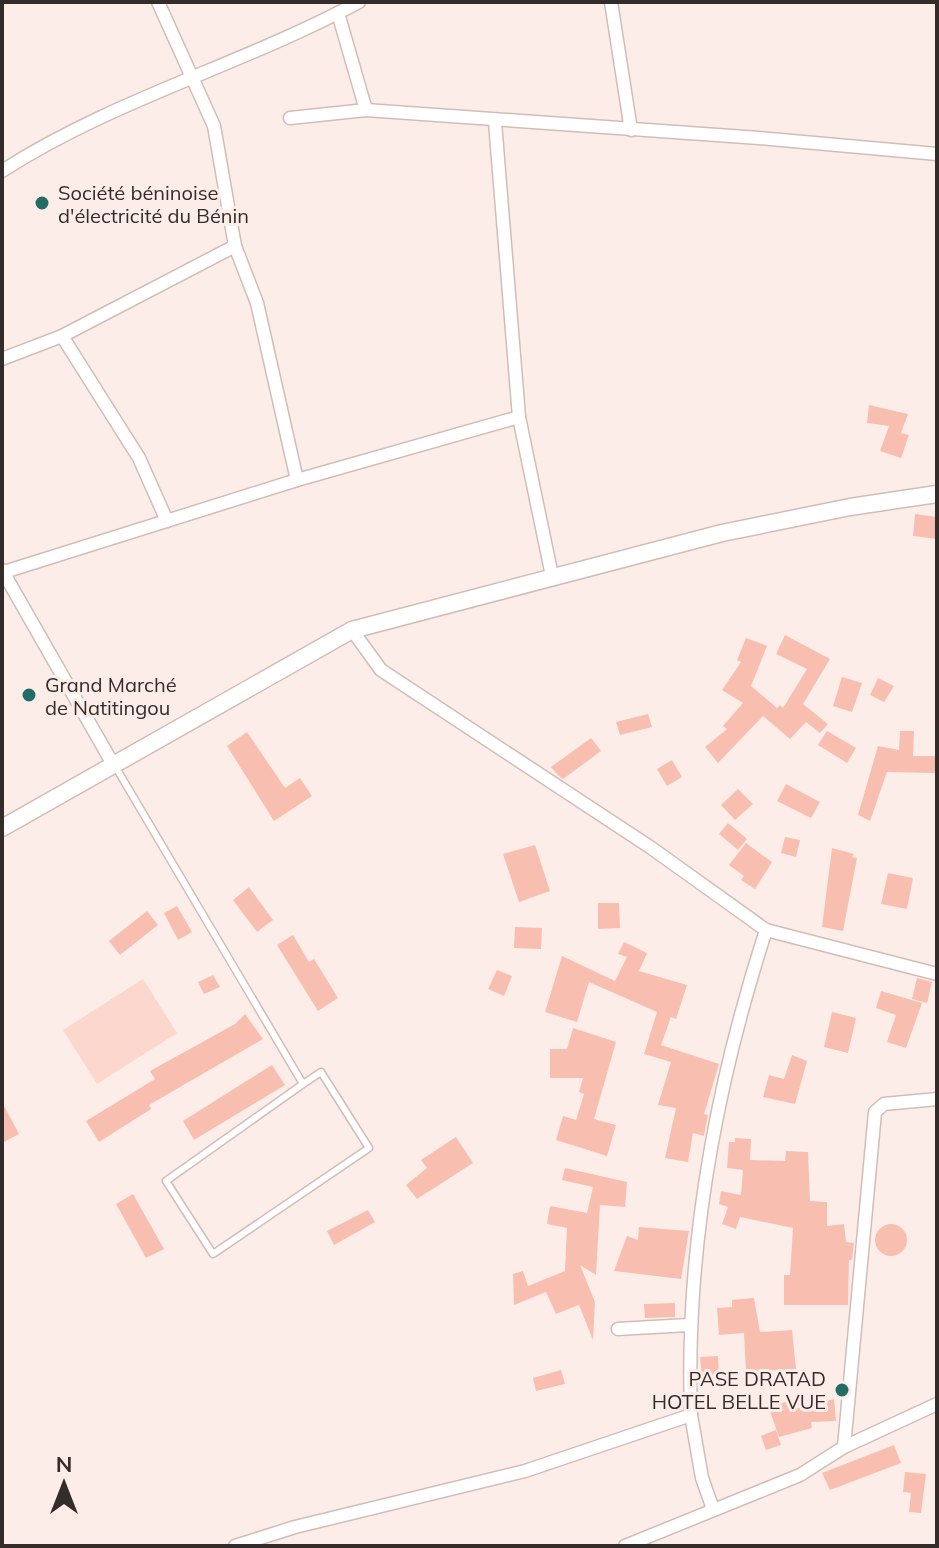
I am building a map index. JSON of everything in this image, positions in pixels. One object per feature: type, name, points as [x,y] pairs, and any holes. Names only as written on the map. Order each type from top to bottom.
[{"type":"street","points":[[158,2],[190,79],[214,126],[235,246],[257,303],[297,480]]},
{"type":"street","points":[[2,171],[41,146],[119,106],[190,79],[359,2]]},
{"type":"street","points":[[611,2],[631,130]]},
{"type":"street","points":[[338,13],[366,110]]},
{"type":"street","points":[[290,118],[366,110],[937,154]]},
{"type":"street","points":[[495,122],[519,417],[552,576]]},
{"type":"street","points":[[2,359],[62,336],[235,246]]},
{"type":"street","points":[[62,336],[139,458],[167,521]]},
{"type":"street","points":[[114,766],[3,571],[297,480],[519,417]]},
{"type":"street","points":[[2,828],[352,630],[722,533],[850,507],[937,494]]},
{"type":"street","points":[[352,630],[381,670],[650,847],[766,930],[937,974]]},
{"type":"street","points":[[713,1509],[702,1478],[691,1415],[688,1325],[708,1151],[737,1029],[766,930]]},
{"type":"street","points":[[844,1447],[875,1112],[884,1104],[937,1099]]},
{"type":"street","points":[[618,1329],[688,1325]]},
{"type":"street","points":[[625,1546],[800,1475],[844,1447],[937,1404]]},
{"type":"street","points":[[235,1546],[309,1524],[525,1471],[691,1415]]},
{"type":"lane","points":[[114,766],[303,1084]]},
{"type":"lane","points":[[321,1072],[369,1148],[213,1254],[166,1181],[303,1084],[321,1072]]},
{"type":"shaded area","points":[[143,979],[177,1033],[97,1084],[63,1030]]},
{"type":"building","points":[[869,405],[908,414],[901,433],[909,435],[901,458],[880,451],[889,426],[867,423]]},
{"type":"building","points":[[915,514],[937,517],[937,539],[913,536]]},
{"type":"building","points":[[785,635],[830,659],[803,704],[828,724],[820,733],[806,722],[790,739],[763,716],[718,763],[705,747],[727,729],[723,726],[743,703],[722,690],[741,662],[737,660],[746,638],[767,646],[751,686],[777,708],[780,705],[783,708],[807,669],[776,654]]},
{"type":"building","points":[[842,677],[862,683],[852,712],[833,706]]},
{"type":"building","points":[[878,678],[894,686],[884,702],[870,695]]},
{"type":"building","points":[[648,714],[652,727],[620,735],[616,722]]},
{"type":"building","points":[[827,731],[856,748],[847,763],[818,745]]},
{"type":"building","points":[[900,731],[914,731],[913,756],[937,756],[937,773],[887,772],[870,821],[858,815],[878,746],[899,750]]},
{"type":"building","points":[[247,732],[285,788],[300,778],[312,796],[274,821],[227,746]]},
{"type":"building","points":[[591,738],[601,751],[563,779],[551,767]]},
{"type":"building","points":[[672,760],[682,777],[667,786],[657,769]]},
{"type":"building","points":[[786,784],[820,802],[811,818],[777,801]]},
{"type":"building","points":[[738,789],[753,804],[735,820],[721,805]]},
{"type":"building","points":[[728,823],[747,839],[738,850],[719,834]]},
{"type":"building","points":[[785,837],[800,840],[796,857],[781,853]]},
{"type":"building","points":[[746,843],[772,862],[755,889],[741,880],[744,876],[729,865]]},
{"type":"building","points":[[535,845],[550,891],[519,902],[503,854]]},
{"type":"building","points":[[832,848],[854,854],[852,857],[857,858],[843,931],[822,927]]},
{"type":"building","points":[[888,873],[913,878],[907,909],[881,904]]},
{"type":"building","points":[[249,887],[273,920],[257,932],[233,900]]},
{"type":"building","points":[[598,903],[619,903],[620,928],[598,929]]},
{"type":"building","points":[[177,906],[192,932],[178,940],[164,913]]},
{"type":"building","points":[[147,911],[158,925],[120,955],[109,941]]},
{"type":"building","points":[[515,927],[542,928],[541,949],[514,948]]},
{"type":"building","points":[[293,935],[309,962],[314,959],[338,998],[318,1011],[277,945]]},
{"type":"building","points":[[624,942],[647,953],[639,971],[687,985],[676,1019],[671,1017],[661,1045],[719,1064],[704,1114],[708,1115],[704,1136],[693,1133],[688,1162],[665,1158],[676,1108],[658,1105],[671,1062],[644,1054],[657,1012],[589,982],[577,1022],[545,1012],[562,956],[615,981],[627,957],[618,954]]},
{"type":"building","points":[[497,970],[512,976],[504,996],[488,989]]},
{"type":"building","points":[[213,975],[220,987],[204,994],[198,982]]},
{"type":"building","points":[[917,978],[932,982],[927,1003],[912,999]]},
{"type":"building","points":[[881,991],[922,1003],[906,1048],[887,1042],[896,1015],[876,1008]]},
{"type":"building","points":[[832,1012],[856,1018],[848,1053],[824,1047]]},
{"type":"building","points":[[245,1014],[263,1039],[149,1105],[151,1109],[99,1142],[86,1121],[155,1079],[150,1071],[235,1024]]},
{"type":"building","points":[[573,1028],[616,1042],[594,1119],[616,1125],[607,1156],[556,1140],[563,1116],[576,1120],[584,1094],[579,1092],[583,1078],[550,1078],[550,1049],[567,1049]]},
{"type":"building","points":[[792,1055],[807,1061],[795,1104],[763,1097],[769,1075],[784,1079]]},
{"type":"building","points":[[272,1065],[285,1085],[194,1140],[183,1121]]},
{"type":"building","points":[[2,1102],[19,1134],[2,1143]]},
{"type":"building","points":[[456,1137],[473,1163],[417,1199],[406,1185],[427,1168],[421,1160]]},
{"type":"building","points":[[735,1138],[751,1139],[750,1160],[785,1161],[786,1151],[808,1152],[810,1201],[827,1202],[827,1226],[844,1224],[846,1242],[854,1243],[852,1260],[849,1260],[848,1305],[784,1305],[784,1275],[790,1275],[793,1228],[740,1217],[736,1229],[722,1224],[728,1207],[719,1204],[721,1191],[741,1195],[743,1170],[727,1168],[729,1142],[735,1142]]},
{"type":"building","points":[[565,1168],[627,1182],[625,1207],[600,1205],[596,1275],[580,1265],[595,1302],[593,1340],[579,1305],[556,1314],[546,1292],[514,1305],[513,1274],[523,1271],[528,1286],[565,1271],[567,1228],[547,1224],[550,1206],[587,1213],[593,1187],[562,1180]]},
{"type":"building","points":[[133,1194],[164,1249],[146,1258],[116,1204]]},
{"type":"building","points":[[368,1210],[375,1222],[334,1245],[327,1231]]},
{"type":"building","points":[[891,1224],[902,1229],[907,1240],[902,1251],[891,1256],[880,1251],[875,1240],[880,1229]]},
{"type":"building","points":[[639,1227],[689,1231],[681,1279],[614,1271],[627,1236],[638,1240]]},
{"type":"building","points":[[754,1298],[760,1332],[792,1330],[796,1369],[746,1372],[744,1333],[719,1335],[717,1308],[732,1307],[732,1300]]},
{"type":"building","points":[[675,1303],[675,1317],[645,1318],[644,1304]]},
{"type":"building","points":[[718,1356],[719,1375],[702,1376],[700,1357]]},
{"type":"building","points":[[561,1370],[565,1384],[536,1391],[533,1378]]},
{"type":"building","points":[[834,1399],[836,1421],[811,1422],[812,1428],[779,1437],[769,1408],[788,1401],[791,1410]]},
{"type":"building","points":[[776,1430],[781,1445],[766,1450],[761,1436]]},
{"type":"building","points":[[894,1445],[901,1463],[830,1490],[822,1473]]},
{"type":"building","points":[[905,1472],[926,1474],[921,1513],[909,1512],[911,1493],[903,1492]]},
{"type":"place","name":"Société béninoise d'électricité du Bénin","points":[[42,203]]},
{"type":"place","name":"Grand Marché de Natitingou","points":[[29,695]]},
{"type":"place","name":"PASE DRATAD HOTEL BELLE VUE","points":[[842,1390]]}]
